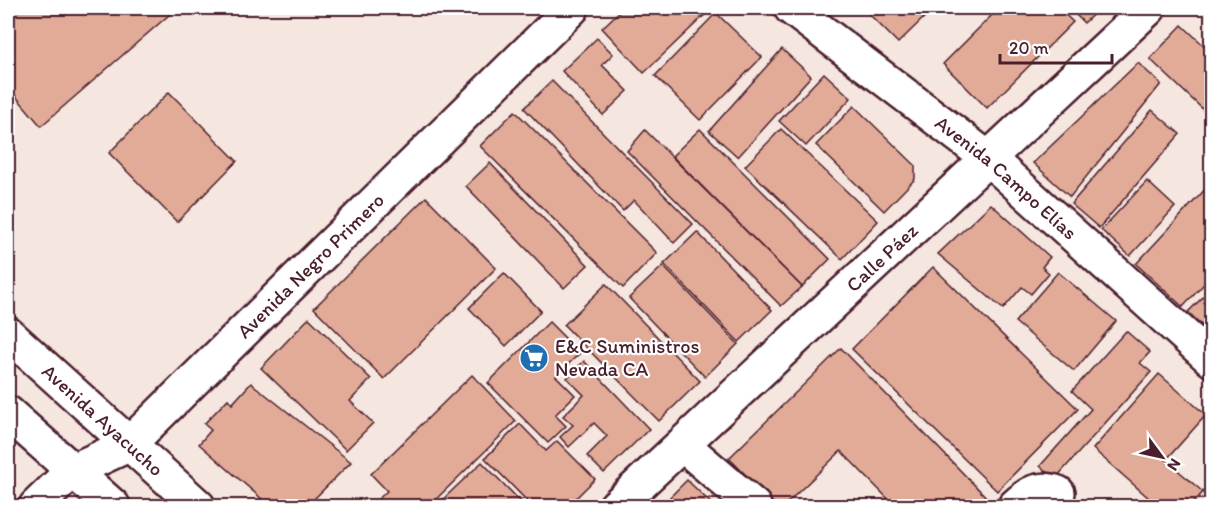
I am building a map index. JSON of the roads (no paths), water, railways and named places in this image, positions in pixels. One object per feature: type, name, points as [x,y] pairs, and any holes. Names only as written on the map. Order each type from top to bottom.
[{"type":"street","name":"Avenida Negro Primero","points":[[36,507],[72,471],[128,445],[572,8]]},
{"type":"street","name":"Avenida Campo Elías","points":[[791,8],[988,159],[1212,360]]},
{"type":"street","name":"Calle Páez","points":[[616,507],[1149,8]]},
{"type":"street","name":"Avenida Ayacucho","points":[[8,334],[198,507]]},
{"type":"street","points":[[8,413],[113,507]]},
{"type":"street","points":[[682,445],[754,507]]},
{"type":"street","points":[[1015,507],[1026,495],[1040,489],[1058,493]]},
{"type":"place","name":"E&C Suministros Nevada CA","points":[[534,358]]}]
